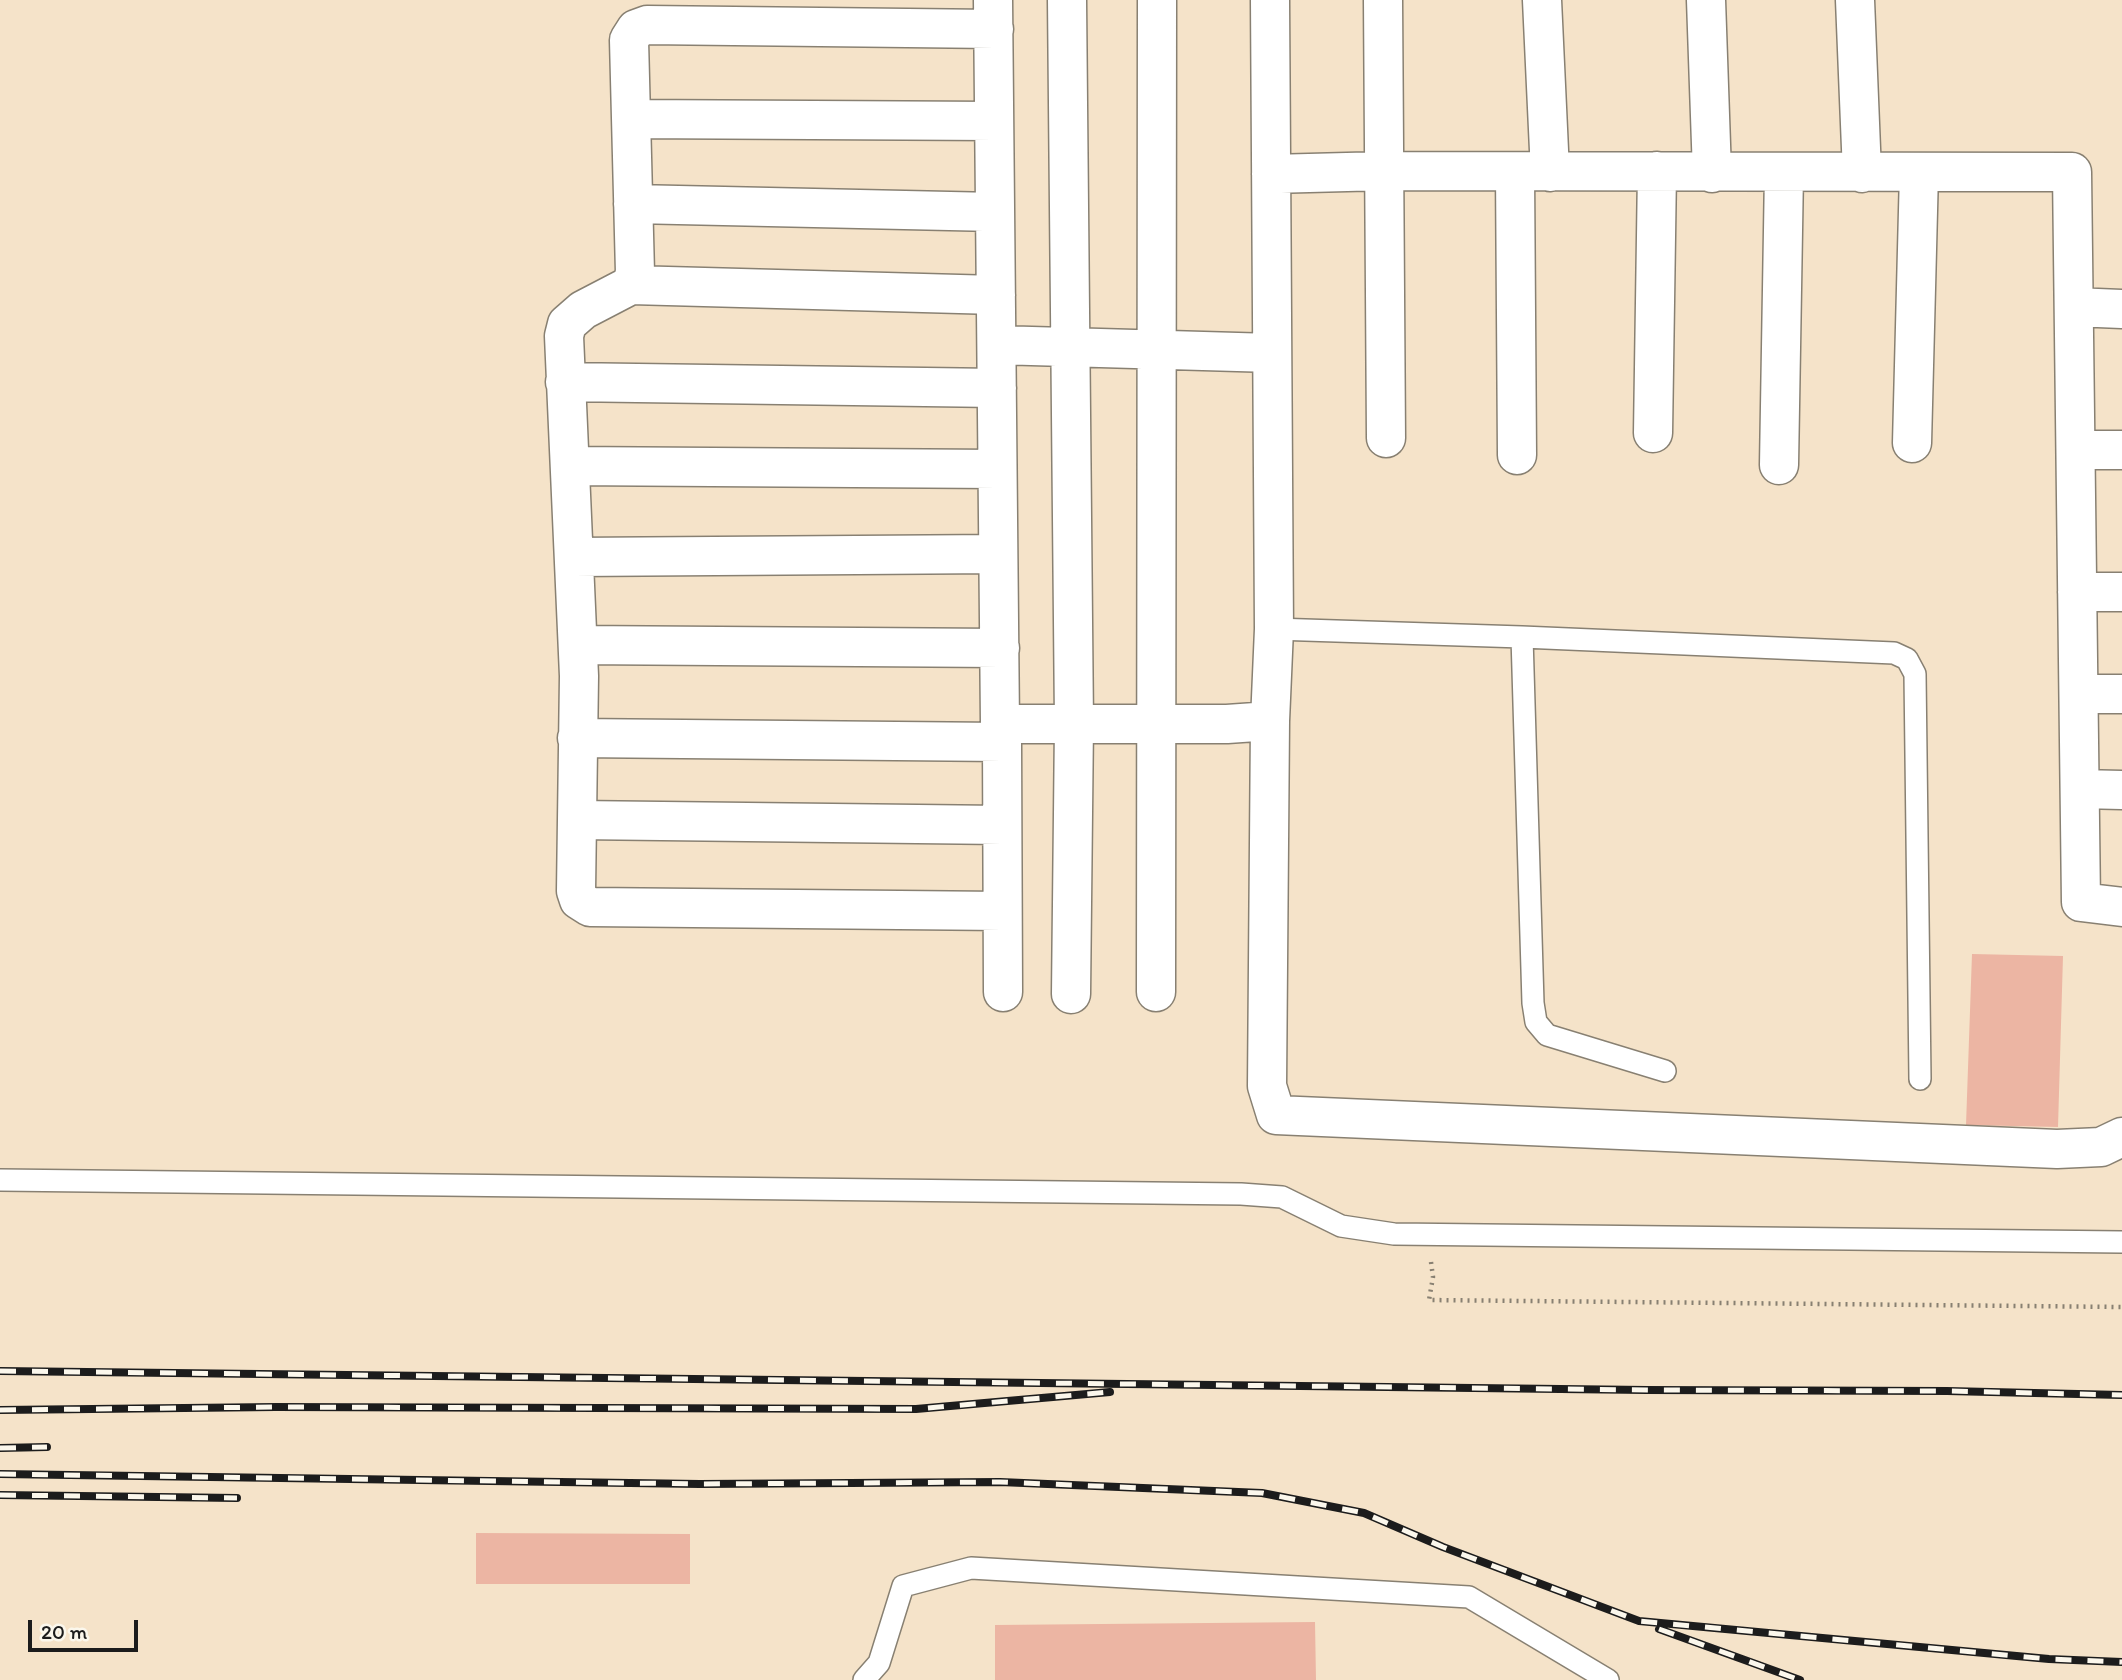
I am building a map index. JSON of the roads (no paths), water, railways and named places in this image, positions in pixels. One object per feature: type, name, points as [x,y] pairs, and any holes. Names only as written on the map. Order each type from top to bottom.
[{"type":"street","points":[[1068,0],[1074,723],[1071,995]]},
{"type":"street","points":[[1156,992],[1157,0]]},
{"type":"street","points":[[1270,0],[1274,629],[1270,721],[1267,1086],[1276,1115],[2057,1149],[2101,1147],[2122,1136]]},
{"type":"street","points":[[1383,0],[1386,438]]},
{"type":"street","points":[[1517,455],[1542,0]]},
{"type":"street","points":[[1706,0],[1712,173]]},
{"type":"street","points":[[1855,0],[1862,173]]},
{"type":"street","points":[[631,285],[635,273],[629,40],[636,29],[647,25],[993,15],[1003,992]]},
{"type":"street","points":[[631,119],[994,121]]},
{"type":"street","points":[[1271,174],[1385,171],[2073,172],[2081,902],[2122,907]]},
{"type":"street","points":[[1653,433],[1657,172]]},
{"type":"street","points":[[1779,465],[1784,172]]},
{"type":"street","points":[[1912,443],[1919,172]]},
{"type":"street","points":[[633,204],[995,212]]},
{"type":"street","points":[[996,295],[631,285],[583,310],[567,324],[564,336],[578,645],[576,891],[579,900],[590,906],[1002,911]]},
{"type":"street","points":[[2074,307],[2122,309]]},
{"type":"street","points":[[997,345],[1272,353]]},
{"type":"street","points":[[565,382],[997,388]]},
{"type":"street","points":[[2076,450],[2122,450]]},
{"type":"street","points":[[570,466],[998,469]]},
{"type":"street","points":[[574,557],[998,554]]},
{"type":"street","points":[[2077,592],[2122,592]]},
{"type":"street","points":[[578,645],[1000,648]]},
{"type":"street","points":[[2079,694],[2122,694]]},
{"type":"street","points":[[577,738],[1001,733],[1074,723],[1227,724],[1270,721]]},
{"type":"street","points":[[2080,789],[2122,790]]},
{"type":"street","points":[[577,820],[1002,825]]},
{"type":"lane","points":[[1274,629],[1894,653],[1907,659],[1914,674],[1920,1079]]},
{"type":"lane","points":[[1522,637],[1533,1003],[1536,1022],[1547,1035],[1665,1071]]},
{"type":"lane","points":[[0,1180],[1241,1194],[1282,1197],[1341,1226],[1394,1234],[2122,1242]]},
{"type":"lane","points":[[864,1680],[879,1663],[903,1586],[971,1568],[1469,1597],[1608,1680]]},
{"type":"railway","points":[[0,1371],[2122,1395]]},
{"type":"railway","points":[[0,1410],[276,1407],[916,1409],[1110,1392]]},
{"type":"railway","points":[[0,1448],[47,1447]]},
{"type":"railway","points":[[0,1474],[700,1484],[1000,1482],[1262,1493],[1364,1513],[1443,1547],[1639,1621],[2049,1659],[2122,1662]]},
{"type":"railway","points":[[0,1495],[237,1498]]},
{"type":"railway","points":[[1659,1629],[1800,1680]]}]
